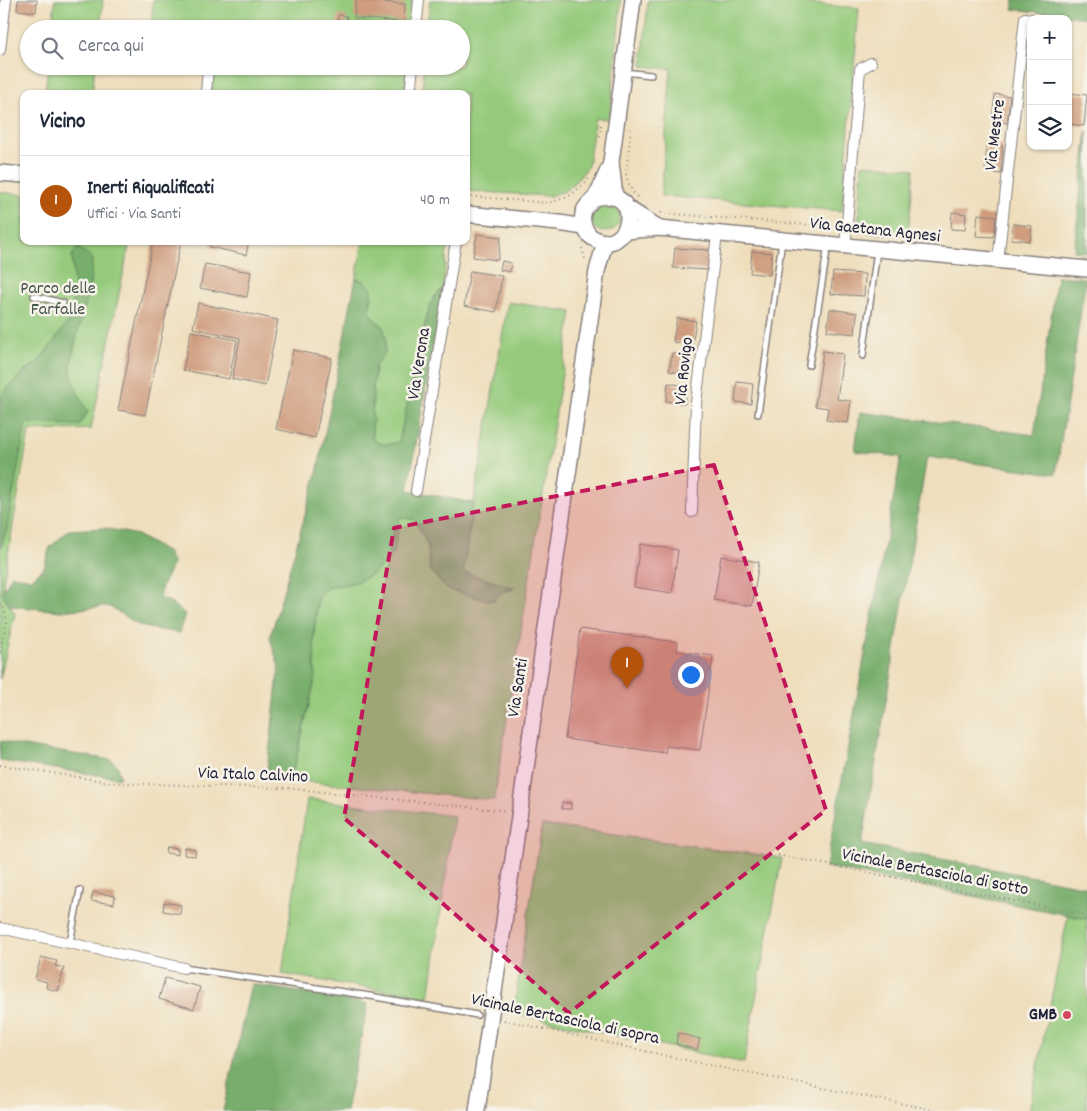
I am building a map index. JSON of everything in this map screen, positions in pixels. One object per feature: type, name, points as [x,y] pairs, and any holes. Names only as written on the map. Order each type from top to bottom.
[{"type":"street","points":[[0,50],[6,0]]},
{"type":"street","points":[[417,20],[419,0]]},
{"type":"street","points":[[559,223],[584,210],[595,198],[611,162],[633,0]]},
{"type":"street","name":"Via Mestre","points":[[998,261],[1027,18]]},
{"type":"street","points":[[845,247],[860,69],[871,63]]},
{"type":"street","points":[[206,90],[207,75]]},
{"type":"street","points":[[410,90],[412,75]]},
{"type":"street","points":[[611,162],[615,197]]},
{"type":"street","points":[[0,173],[20,175]]},
{"type":"street","points":[[470,214],[559,223],[591,237],[617,239],[626,231],[633,204],[605,195],[595,198]]},
{"type":"street","name":"Via Gaetana Agnesi","points":[[633,204],[659,220],[717,235],[1087,269]]},
{"type":"street","points":[[584,210],[582,219],[591,237]]},
{"type":"street","name":"Via Gaetana Agnesi","points":[[626,231],[659,220]]},
{"type":"street","name":"Via Rovigo","points":[[692,512],[696,403],[717,235]]},
{"type":"street","name":"Via Santi","points":[[477,1111],[484,1016],[591,269],[591,237]]},
{"type":"street","name":"Via Verona","points":[[416,491],[455,245]]},
{"type":"street","points":[[0,928],[184,968]]},
{"type":"lane","points":[[624,72],[651,75]]},
{"type":"lane","points":[[758,414],[782,241]]},
{"type":"lane","points":[[809,364],[828,245]]},
{"type":"lane","points":[[862,356],[877,250]]},
{"type":"lane","points":[[34,296],[63,302]]},
{"type":"lane","points":[[69,944],[80,890]]},
{"type":"lane","name":"Vicinale Bertasciola di sopra","points":[[184,968],[351,992],[484,1016]]},
{"type":"path","points":[[600,142],[601,125],[631,128],[626,177],[632,191],[633,204]]},
{"type":"path","points":[[470,196],[548,203],[568,197],[586,183],[590,176]]},
{"type":"path","points":[[659,220],[846,228]]},
{"type":"path","points":[[591,237],[584,253],[591,269]]},
{"type":"path","points":[[0,604],[3,606],[7,621],[0,654]]},
{"type":"path","name":"Via Italo Calvino","points":[[0,765],[116,783],[286,788],[506,811]]},
{"type":"path","name":"Vicinale Bertasciola di sotto","points":[[778,856],[1087,915]]},
{"type":"path","name":"Vicinale Bertasciola di sopra","points":[[484,1016],[722,1068],[939,1111]]},
{"type":"highlighted area","points":[[714,465],[826,810],[569,1013],[344,818],[394,528]]},
{"type":"green space","points":[[55,0],[103,0],[101,20],[53,20]]},
{"type":"green space","points":[[153,0],[413,0],[411,20],[152,20]]},
{"type":"green space","points":[[430,0],[621,0],[610,119],[595,118],[588,166],[579,178],[565,191],[549,196],[470,191],[470,90],[422,90],[423,75],[470,75],[470,20],[428,20]]},
{"type":"green space","points":[[648,0],[765,0],[859,8],[842,211],[661,196],[671,69],[642,66]]},
{"type":"green space","points":[[1014,0],[1087,0],[1087,18],[1072,15],[1013,9]]},
{"type":"green space","points":[[47,75],[94,75],[92,90],[45,90]]},
{"type":"green space","points":[[212,75],[406,75],[404,90],[211,90]]},
{"type":"green space","points":[[1087,131],[1087,252],[1074,251]]},
{"type":"green space","points":[[862,164],[914,169],[908,236],[858,232]]},
{"type":"green space","name":"Parco delle Farfalle","points":[[0,192],[20,194],[20,245],[129,245],[91,429],[29,431],[4,577],[3,588],[5,596],[15,613],[0,679]]},
{"type":"green space","points":[[605,202],[616,206],[620,217],[616,228],[605,232],[594,228],[590,217],[594,206]]},
{"type":"green space","points":[[362,245],[448,245],[443,288],[434,298],[428,312],[399,442],[391,444],[382,444],[372,438],[375,366],[385,352],[383,326],[373,319],[369,308],[372,297],[365,282],[356,278]]},
{"type":"green space","points":[[78,248],[92,257],[92,269],[72,358],[71,374],[88,412],[80,425],[26,423],[7,528],[0,550],[0,408],[3,393],[20,375],[39,361],[71,318],[74,285],[72,255]]},
{"type":"green space","points":[[1057,276],[1086,278],[1056,474],[927,457],[862,844],[1087,887],[1087,919],[826,867],[901,457],[855,451],[860,412],[1034,435]]},
{"type":"green space","points":[[356,278],[365,282],[372,289],[370,314],[383,326],[386,338],[385,352],[375,366],[372,438],[378,443],[385,444],[399,441],[428,312],[434,297],[443,288],[408,490],[473,503],[463,572],[514,588],[502,592],[494,600],[487,600],[446,589],[430,569],[428,545],[414,519],[400,518],[393,555],[375,572],[358,582],[327,588],[318,598],[314,631],[315,679],[291,780],[266,778],[279,667],[270,638],[317,473]]},
{"type":"green space","points":[[508,302],[572,312],[494,800],[291,780],[315,679],[314,631],[318,598],[327,588],[339,585],[400,518],[414,519],[428,545],[430,569],[446,589],[480,593],[513,589],[462,572]]},
{"type":"green space","points":[[105,528],[137,535],[167,552],[173,564],[162,586],[159,598],[168,601],[185,614],[179,633],[136,624],[107,606],[61,611],[11,606],[2,593],[12,575],[31,579],[44,568],[50,547],[69,530]]},
{"type":"green space","points":[[0,742],[111,760],[118,767],[120,778],[0,761]]},
{"type":"green space","points":[[307,799],[454,816],[429,998],[282,974]]},
{"type":"green space","points":[[542,825],[782,858],[744,1063],[513,1013]]},
{"type":"green space","name":"GMB","points":[[1068,915],[1087,919],[1087,1111],[1029,1111]]},
{"type":"green space","points":[[251,984],[368,1004],[346,1111],[223,1111]]},
{"type":"building","points":[[18,0],[37,0],[36,12],[17,10]]},
{"type":"building","points":[[356,0],[405,4],[404,20],[354,18]]},
{"type":"building","points":[[338,15],[347,16],[346,20],[337,20]]},
{"type":"building","points":[[1072,93],[1087,95],[1084,126],[1072,124]]},
{"type":"building","points":[[995,94],[1010,96],[1007,123],[992,121]]},
{"type":"building","points":[[987,144],[1003,146],[1001,174],[985,172]]},
{"type":"building","points":[[952,212],[966,214],[965,230],[951,229]]},
{"type":"building","points":[[978,214],[996,216],[994,237],[976,236]]},
{"type":"building","points":[[1013,224],[1032,226],[1030,241],[1011,239]]},
{"type":"building","points":[[477,234],[501,237],[498,260],[473,257]]},
{"type":"building","points":[[152,245],[180,245],[145,415],[118,410]]},
{"type":"building","points":[[210,245],[248,245],[246,255],[210,247]]},
{"type":"building","points":[[675,248],[710,250],[709,270],[673,268]]},
{"type":"building","points":[[752,251],[772,253],[770,275],[750,273]]},
{"type":"building","points":[[502,261],[511,263],[510,272],[500,270]]},
{"type":"building","points":[[205,264],[251,272],[247,297],[200,288]]},
{"type":"building","points":[[470,271],[502,276],[496,312],[464,306]]},
{"type":"building","points":[[833,272],[865,274],[864,296],[831,294]]},
{"type":"building","points":[[198,303],[278,320],[265,386],[232,379],[240,338],[193,328]]},
{"type":"building","points":[[830,309],[857,313],[855,334],[827,331]]},
{"type":"building","points":[[677,318],[696,321],[692,345],[673,342]]},
{"type":"building","points":[[191,331],[237,340],[229,379],[183,370]]},
{"type":"building","points":[[293,350],[332,358],[315,438],[276,429]]},
{"type":"building","points":[[823,351],[843,354],[837,399],[851,401],[848,423],[826,420],[828,408],[815,406]]},
{"type":"building","points":[[672,353],[691,356],[688,374],[669,371]]},
{"type":"building","points":[[737,382],[753,384],[751,404],[735,402]]},
{"type":"building","points":[[668,383],[687,386],[685,404],[666,401]]},
{"type":"building","points":[[640,544],[678,550],[672,593],[634,587]]},
{"type":"building","points":[[721,556],[759,562],[752,606],[714,600]]},
{"type":"building","points":[[580,629],[678,642],[677,651],[713,656],[700,750],[666,746],[665,753],[565,739]]},
{"type":"building","points":[[562,802],[571,803],[571,809],[562,809]]},
{"type":"building","points":[[167,847],[178,849],[178,855],[166,853]]},
{"type":"building","points":[[185,848],[196,850],[195,856],[184,855]]},
{"type":"building","points":[[93,892],[115,896],[114,904],[91,901]]},
{"type":"building","points":[[164,902],[181,905],[180,914],[163,911]]},
{"type":"building","points":[[41,957],[57,961],[55,966],[64,968],[58,991],[46,988],[47,982],[35,979]]},
{"type":"building","points":[[165,978],[200,987],[194,1009],[159,999]]},
{"type":"building","points":[[678,1033],[700,1039],[697,1050],[676,1044]]},
{"type":"place","name":"Inerti Riqualificati","points":[[627,688]]},
{"type":"place","name":"GMB","points":[[1067,1015]]}]
